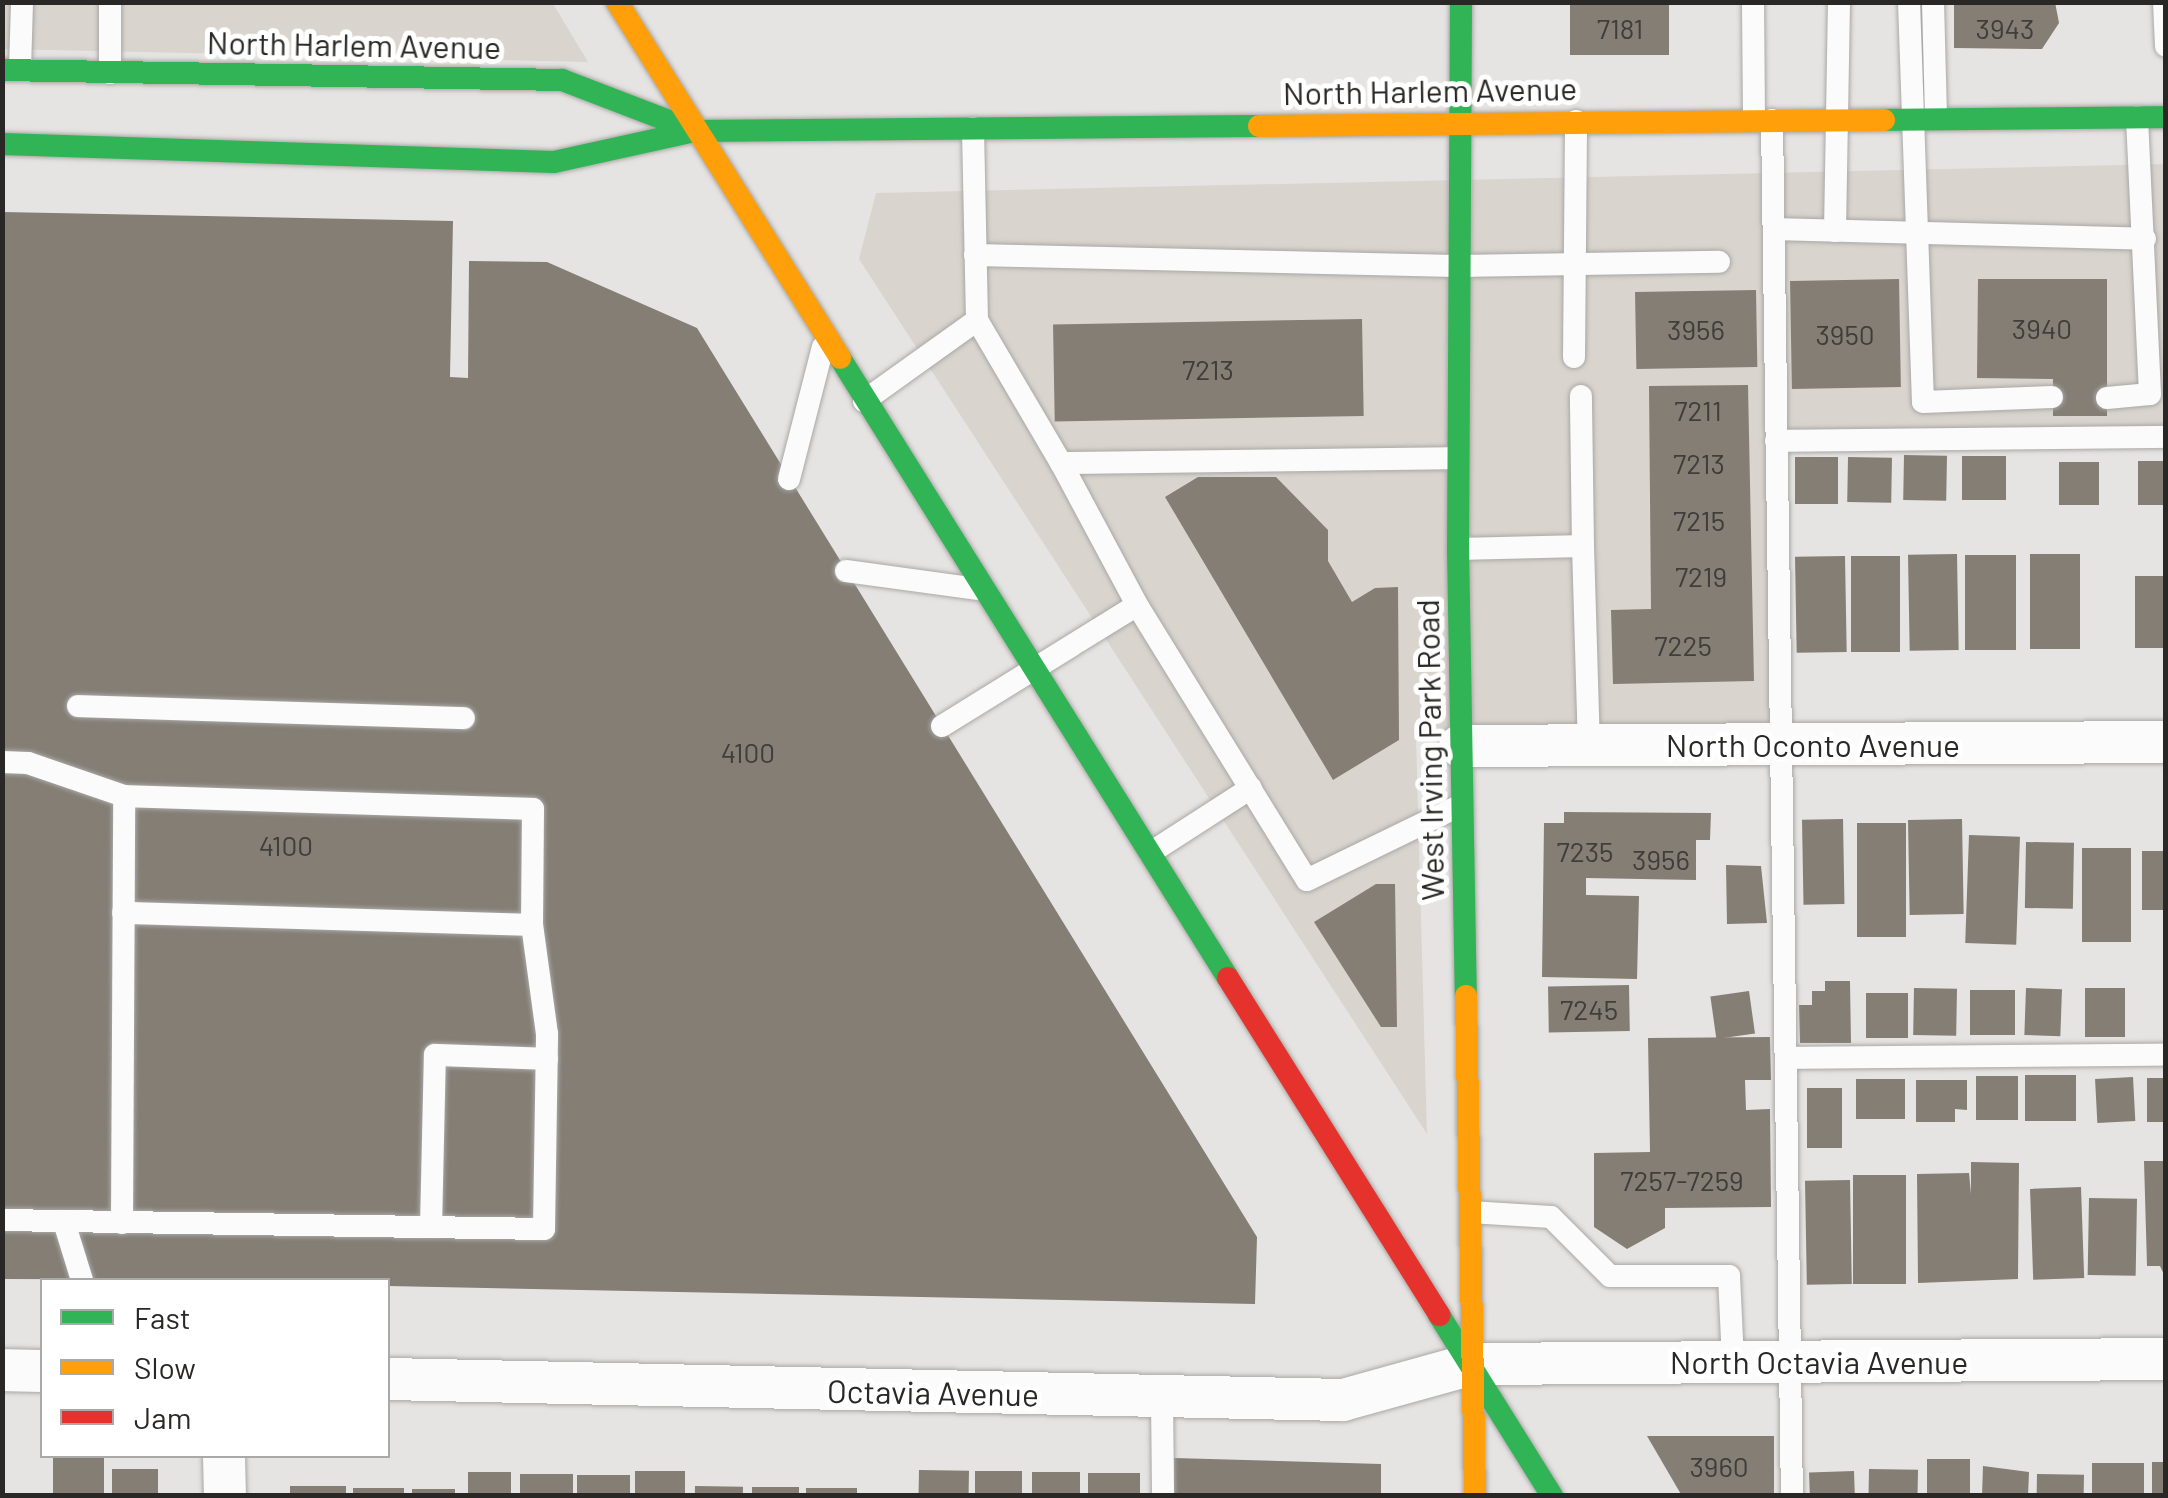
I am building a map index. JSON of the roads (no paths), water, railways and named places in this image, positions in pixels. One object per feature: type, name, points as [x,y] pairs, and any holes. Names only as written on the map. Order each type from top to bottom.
[{"type":"main road","points":[[617,2],[864,401],[1473,1364],[1552,1496]]},
{"type":"main road","name":"West Irving Park Road","points":[[1461,2],[1456,266],[1458,550],[1475,1496]]},
{"type":"main road","name":"North Harlem Avenue","points":[[11,70],[562,80],[695,131]]},
{"type":"main road","name":"North Harlem Avenue","points":[[2,144],[554,162],[695,131],[2166,117]]},
{"type":"street","name":"North Oconto Avenue","points":[[1460,746],[2166,742]]},
{"type":"street","name":"North Octavia Avenue","points":[[1473,1364],[2166,1359]]},
{"type":"street","name":"Octavia Avenue","points":[[390,1379],[1343,1400],[1473,1364]]},
{"type":"street","points":[[2,1370],[40,1371]]},
{"type":"street","points":[[224,1458],[225,1496]]},
{"type":"lane","points":[[11,70],[22,2]]},
{"type":"lane","points":[[110,2],[110,72]]},
{"type":"lane","points":[[1752,2],[1774,229],[1792,1496]]},
{"type":"lane","points":[[1834,231],[1840,119],[1838,2]]},
{"type":"lane","points":[[1910,2],[1910,119],[1922,402],[2052,397]]},
{"type":"lane","points":[[1934,2],[1936,119]]},
{"type":"lane","points":[[2164,2],[2166,46]]},
{"type":"lane","points":[[2107,398],[2150,394],[2137,117]]},
{"type":"lane","points":[[1574,358],[1576,121]]},
{"type":"lane","points":[[973,128],[977,320],[1137,604],[1307,880],[1461,805]]},
{"type":"lane","points":[[1774,229],[2145,239]]},
{"type":"lane","points":[[975,256],[1456,266],[1719,262]]},
{"type":"lane","points":[[864,401],[977,320]]},
{"type":"lane","points":[[789,479],[826,339]]},
{"type":"lane","points":[[1581,396],[1589,745]]},
{"type":"lane","points":[[1776,441],[2166,437]]},
{"type":"lane","points":[[1060,463],[1458,458]]},
{"type":"lane","points":[[1458,550],[1583,546]]},
{"type":"lane","points":[[846,571],[984,590]]},
{"type":"lane","points":[[942,726],[1137,604]]},
{"type":"lane","points":[[78,706],[464,718]]},
{"type":"lane","points":[[2,762],[28,763],[124,796],[534,809],[532,925],[547,1059],[544,1229],[2,1220]]},
{"type":"lane","points":[[1150,853],[1251,788]]},
{"type":"lane","points":[[122,1223],[124,796]]},
{"type":"lane","points":[[124,912],[532,925]]},
{"type":"lane","points":[[431,1227],[435,1055],[547,1059]]},
{"type":"lane","points":[[1786,1058],[2166,1055]]},
{"type":"lane","points":[[1470,1212],[1550,1218],[1610,1276],[1730,1276],[1733,1362]]},
{"type":"lane","points":[[64,1222],[81,1278]]},
{"type":"lane","points":[[1162,1397],[1163,1496]]}]
